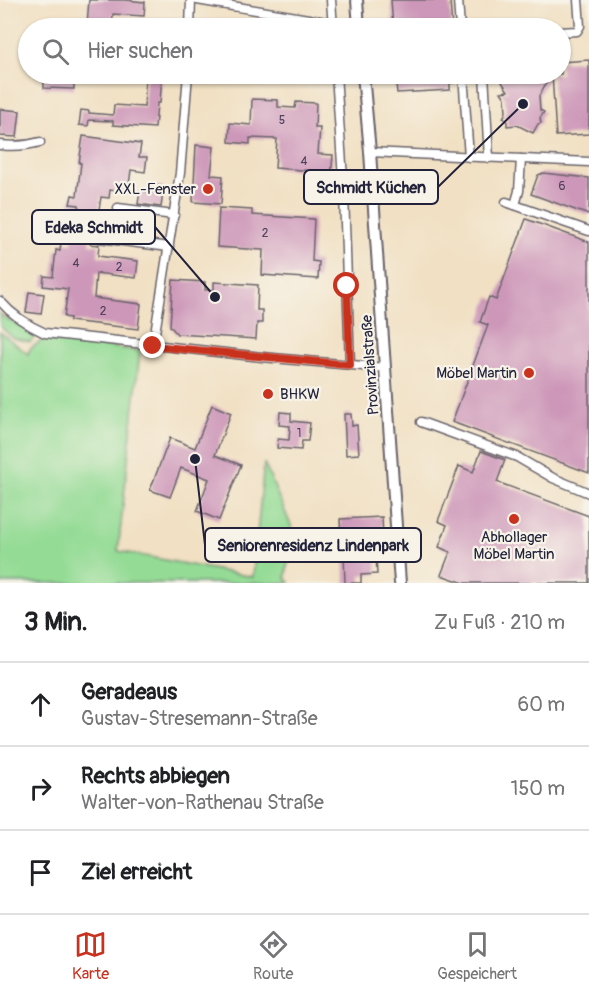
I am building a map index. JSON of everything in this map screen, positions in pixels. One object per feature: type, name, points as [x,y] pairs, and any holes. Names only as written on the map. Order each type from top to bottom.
[{"type":"main road","points":[[357,0],[358,18]]},
{"type":"main road","name":"Provinzialstraße","points":[[364,84],[400,583]]},
{"type":"street","points":[[190,18],[191,0]]},
{"type":"street","points":[[197,0],[291,18]]},
{"type":"street","points":[[331,0],[332,18]]},
{"type":"street","points":[[458,0],[459,18]]},
{"type":"street","points":[[571,31],[576,31],[580,26],[578,0]]},
{"type":"street","points":[[153,346],[182,154],[187,84]]},
{"type":"street","points":[[337,84],[344,194],[350,365]]},
{"type":"street","points":[[464,84],[469,157]]},
{"type":"street","points":[[485,84],[489,158]]},
{"type":"street","points":[[0,145],[14,147],[40,142]]},
{"type":"street","points":[[370,152],[589,162]]},
{"type":"street","points":[[521,159],[518,194],[513,200],[506,202],[589,231]]},
{"type":"street","points":[[118,208],[174,215]]},
{"type":"street","points":[[99,238],[169,247]]},
{"type":"street","points":[[0,301],[19,319],[45,333],[153,346],[385,368]]},
{"type":"street","points":[[421,422],[517,457],[553,478],[589,493]]},
{"type":"green space","points":[[0,313],[3,317],[38,334],[30,342],[13,338],[0,326]]},
{"type":"green space","points":[[0,332],[28,354],[30,349],[45,338],[140,351],[118,551],[253,577],[264,463],[292,528],[286,578],[290,583],[0,583]]},
{"type":"building","points":[[89,0],[145,2],[144,16],[113,14],[113,18],[88,18]]},
{"type":"building","points":[[391,0],[450,0],[451,18],[392,18]]},
{"type":"building","points":[[589,60],[589,134],[556,136],[553,84],[571,84],[571,61]]},
{"type":"building","points":[[44,84],[74,84],[74,89],[44,88]]},
{"type":"building","points":[[145,84],[161,84],[155,128],[113,125],[113,121],[89,120],[88,126],[79,125],[81,110],[113,115],[114,105],[144,107]]},
{"type":"building","points":[[396,84],[450,84],[450,90],[397,93]]},
{"type":"building","points":[[503,84],[546,84],[539,96],[540,110],[544,112],[540,118],[541,123],[533,133],[517,125],[507,126],[507,120],[503,118],[506,112],[505,98],[501,92],[508,91]]},
{"type":"building","points":[[252,99],[278,100],[278,107],[295,108],[296,102],[316,103],[315,128],[320,128],[318,154],[333,155],[331,177],[314,175],[315,171],[275,168],[277,139],[250,138],[250,144],[229,142],[230,123],[251,125]]},
{"type":"building","points":[[0,109],[20,111],[17,137],[0,136]]},
{"type":"building","points":[[83,136],[141,144],[139,157],[147,157],[145,172],[131,170],[128,192],[110,190],[109,198],[101,197],[98,216],[106,217],[104,232],[91,231],[90,244],[99,245],[98,256],[138,261],[136,278],[96,273],[94,298],[141,304],[138,329],[70,321],[70,318],[64,317],[68,289],[43,286],[44,276],[53,277],[56,250],[60,251],[61,242],[72,243],[73,233],[76,233],[79,205],[70,204],[72,195],[77,196]]},
{"type":"building","name":"XXL-Fenster","points":[[196,145],[214,147],[211,175],[223,176],[221,204],[193,202]]},
{"type":"building","points":[[543,173],[589,178],[589,215],[531,194],[538,175]]},
{"type":"building","points":[[150,185],[164,187],[161,207],[138,204],[140,191],[149,192]]},
{"type":"building","points":[[219,208],[252,210],[252,215],[314,219],[312,261],[319,262],[318,279],[262,275],[263,250],[217,247]]},
{"type":"building","name":"Möbel Martin","points":[[526,219],[589,242],[589,473],[452,422],[488,325],[480,322],[489,297],[496,300]]},
{"type":"building","points":[[173,280],[205,282],[205,290],[214,290],[214,282],[258,285],[257,310],[262,310],[262,323],[257,323],[256,339],[177,334],[170,326]]},
{"type":"building","points":[[29,292],[44,294],[41,314],[26,312]]},
{"type":"building","points":[[212,405],[231,413],[215,455],[241,465],[219,520],[197,511],[209,479],[181,468],[170,497],[150,490],[170,438],[195,448]]},
{"type":"building","points":[[280,412],[291,413],[291,421],[310,423],[308,441],[302,441],[301,450],[277,448],[278,439],[289,440],[290,426],[279,425]]},
{"type":"building","points":[[344,414],[351,414],[352,426],[357,425],[359,454],[346,455]]},
{"type":"building","name":"Abhollager Möbel Martin","points":[[481,451],[505,460],[497,482],[589,516],[589,583],[464,583],[441,575],[450,552],[439,547],[447,525],[438,521],[459,466],[473,472]]},
{"type":"building","points":[[382,517],[383,537],[375,537],[377,574],[361,575],[361,583],[345,583],[344,554],[361,553],[360,538],[341,539],[340,519]]},
{"type":"place","name":"Schmidt Küchen","points":[[523,104]]},
{"type":"place","name":"XXL-Fenster","points":[[208,189]]},
{"type":"place","name":"Edeka Schmidt","points":[[215,297]]},
{"type":"place","name":"Möbel Martin","points":[[529,373]]},
{"type":"place","name":"BHKW","points":[[268,394]]},
{"type":"place","name":"Seniorenresidenz Lindenpark","points":[[195,459]]},
{"type":"place","name":"Abhollager Möbel Martin","points":[[514,519]]},
{"type":"route","points":[[153,346],[350,365],[347,286]]}]
